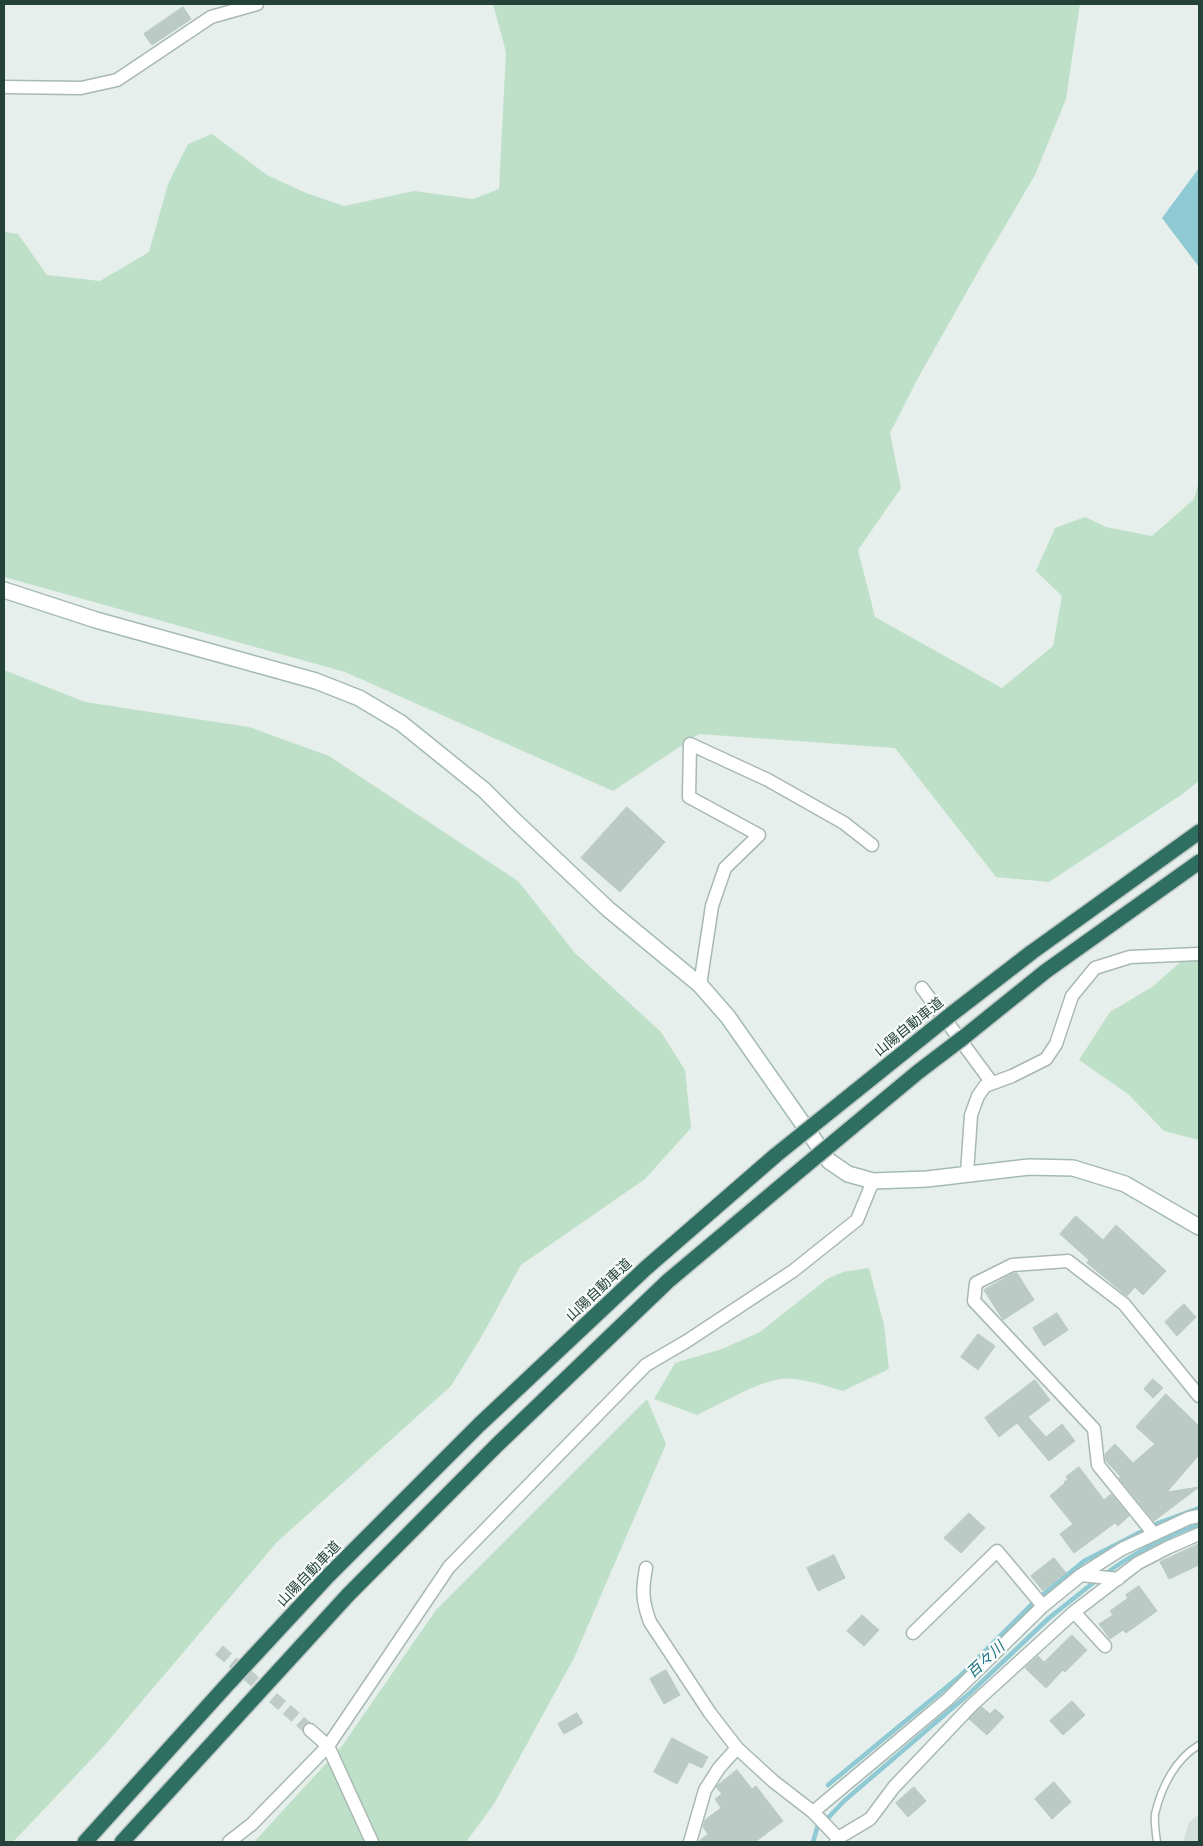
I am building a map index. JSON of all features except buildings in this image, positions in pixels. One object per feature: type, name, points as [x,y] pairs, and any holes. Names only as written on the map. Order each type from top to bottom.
[{"type":"highway","name":"山陽自動車道","points":[[85,1842],[322,1583],[479,1425],[646,1268],[776,1155],[949,1016],[1032,952],[1199,832]]},
{"type":"highway","points":[[122,1842],[348,1595],[497,1445],[668,1281],[918,1072],[1046,971],[1199,862]]},
{"type":"street","points":[[4,87],[81,88],[117,80],[211,18],[257,4]]},
{"type":"street","points":[[4,590],[96,620],[316,682],[359,698],[402,723],[484,790],[515,822],[608,909],[700,985],[728,1017],[829,1161],[848,1174],[873,1181],[928,1178],[1029,1167],[1073,1168],[1125,1184],[1199,1227]]},
{"type":"street","points":[[700,985],[712,906],[725,868],[759,835],[689,797],[690,744],[768,780],[844,823],[872,845]]},
{"type":"street","points":[[967,1174],[971,1115],[978,1096],[986,1086],[1012,1076],[1046,1059],[1056,1044],[1072,996],[1095,968],[1130,957],[1199,954]]},
{"type":"street","points":[[922,988],[992,1083]]},
{"type":"street","points":[[229,1842],[252,1824],[328,1746],[449,1567],[646,1364],[687,1341],[793,1271],[857,1220],[873,1181]]},
{"type":"street","points":[[1151,1530],[1098,1466],[1094,1429],[974,1301],[976,1283],[1012,1265],[1068,1261],[1124,1304],[1199,1396]]},
{"type":"street","points":[[814,1813],[957,1690],[1039,1601],[1084,1575],[1151,1530],[1199,1516]]},
{"type":"street","points":[[646,1568],[642,1589],[644,1606],[650,1622],[710,1713],[737,1748],[773,1781],[814,1813],[837,1840],[870,1819],[894,1788],[971,1706],[1074,1612],[1138,1563],[1199,1534]]},
{"type":"street","points":[[913,1633],[998,1551],[1039,1601]]},
{"type":"street","points":[[1084,1575],[1115,1579]]},
{"type":"street","points":[[1074,1612],[1105,1646]]},
{"type":"street","points":[[957,1690],[971,1706]]},
{"type":"street","points":[[310,1730],[328,1746],[372,1842]]},
{"type":"street","points":[[690,1842],[705,1790],[719,1768],[737,1748]]},
{"type":"lane","points":[[1157,1842],[1155,1816],[1167,1778],[1192,1749],[1199,1746]]},
{"type":"shaded area","points":[[1199,1815],[1199,1842],[1183,1842],[1189,1822]]},
{"type":"green space","points":[[493,4],[1080,4],[1066,99],[1035,175],[918,378],[890,433],[901,488],[858,550],[875,617],[1002,688],[1053,646],[1062,596],[1036,571],[1055,528],[1085,517],[1106,527],[1152,536],[1194,499],[1199,481],[1199,781],[1181,795],[1049,882],[996,877],[895,748],[699,734],[613,791],[345,672],[4,577],[4,232],[18,234],[47,275],[100,281],[149,252],[168,184],[188,144],[212,134],[267,175],[306,193],[344,206],[414,191],[473,199],[499,189],[506,52]]},
{"type":"green space","points":[[4,670],[85,702],[249,727],[329,756],[518,881],[575,953],[661,1032],[685,1070],[691,1128],[645,1179],[521,1265],[483,1334],[451,1386],[277,1542],[103,1747],[13,1842],[4,1842]]},
{"type":"green space","points":[[1199,946],[1199,1140],[1164,1131],[1128,1094],[1079,1060],[1110,1012],[1152,987]]},
{"type":"green space","points":[[869,1268],[884,1325],[889,1369],[843,1391],[800,1380],[775,1380],[746,1391],[697,1415],[654,1399],[675,1363],[722,1349],[760,1332],[827,1279],[843,1272]]},
{"type":"green space","points":[[647,1399],[666,1444],[574,1658],[494,1804],[466,1842],[254,1842],[342,1746],[436,1610]]},
{"type":"water","points":[[1199,168],[1199,267],[1162,218]]},
{"type":"waterway","points":[[828,1785],[960,1676],[1033,1603],[1084,1561],[1158,1523],[1199,1508]]},
{"type":"waterway","name":"百々川","points":[[1104,1575],[1150,1546],[1199,1524]]},
{"type":"waterway","name":"百々川","points":[[813,1842],[818,1825],[827,1819],[844,1801],[970,1693],[1049,1618],[1098,1579]]},
{"type":"tunnel","points":[[219,1650],[310,1730]]}]
